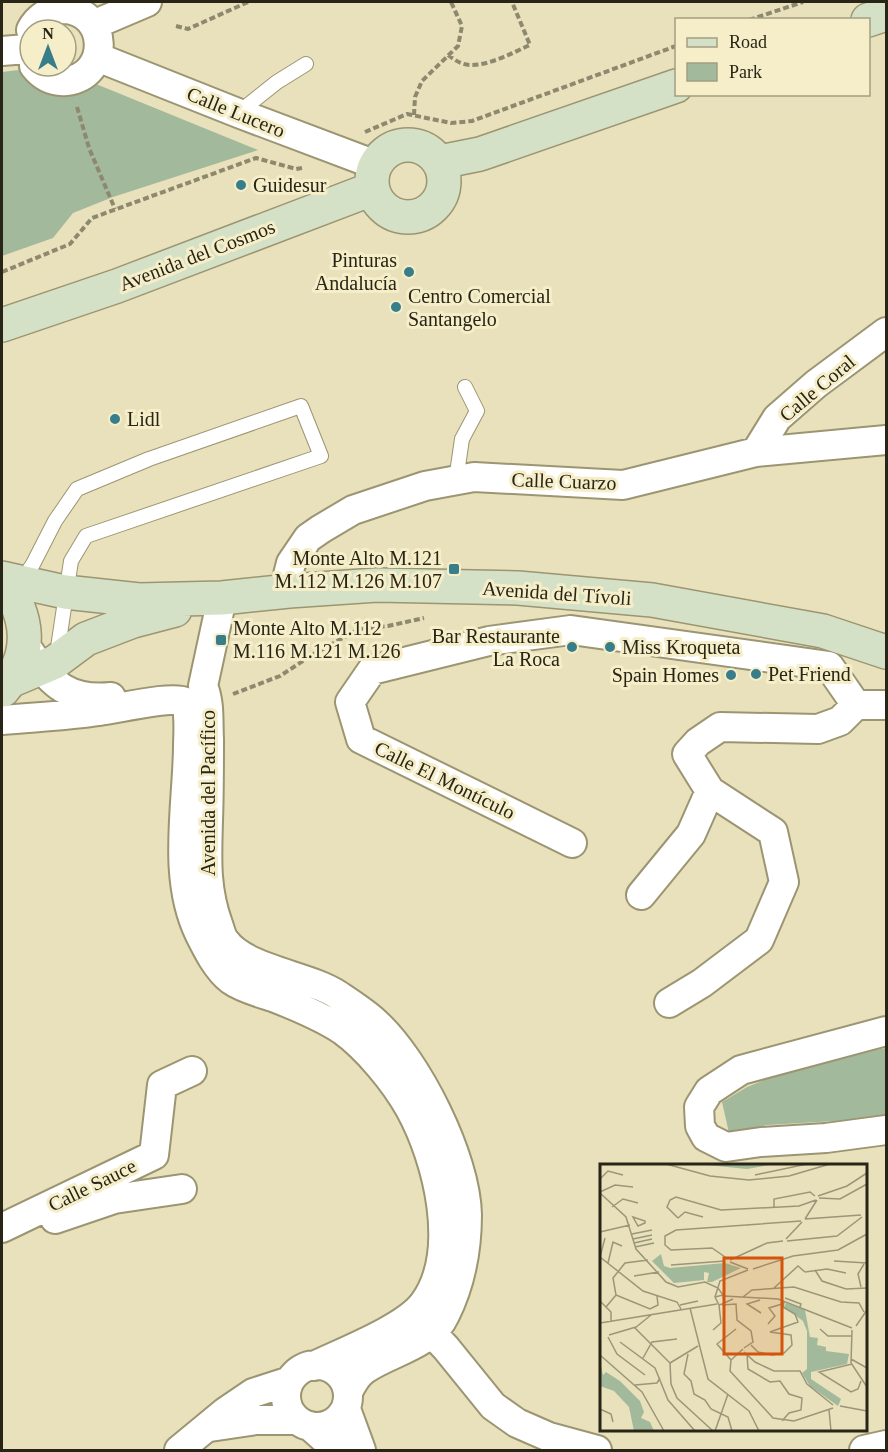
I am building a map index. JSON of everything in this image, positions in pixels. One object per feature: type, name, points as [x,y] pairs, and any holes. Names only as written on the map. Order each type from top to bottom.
[{"type":"main road","points":[[870,19],[886,14]]},
{"type":"main road","points":[[440,162],[480,154],[675,86]]},
{"type":"main road","points":[[401,145],[414,145],[426,149],[440,162],[444,177],[443,192],[433,208],[425,214],[413,218],[392,214],[380,205],[374,177],[380,157],[389,149],[401,145]]},
{"type":"main road","name":"Avenida del Cosmos","points":[[8,325],[374,177]]},
{"type":"main road","points":[[8,580],[44,665]]},
{"type":"main road","name":"Avenida del Tívoli","points":[[8,580],[65,592],[139,600],[222,598],[377,585],[518,588],[652,600],[823,631],[886,652]]},
{"type":"main road","name":"Avenida del Tívoli","points":[[44,665],[86,639],[132,621],[222,598]]},
{"type":"main road","points":[[6,686],[22,657],[44,665]]},
{"type":"street","points":[[93,25],[147,2]]},
{"type":"street","points":[[41,18],[58,5],[74,10],[85,16],[93,25],[99,38],[100,51],[95,63],[84,75],[69,81],[47,78]]},
{"type":"street","name":"Calle Lucero","points":[[97,57],[238,113],[322,156],[374,177]]},
{"type":"street","name":"Calle Coral","points":[[756,452],[777,418],[816,384],[886,333]]},
{"type":"street","name":"Calle Cuarzo","points":[[289,591],[288,575],[291,563],[308,538],[353,510],[425,486],[474,477],[623,484],[756,452],[886,440]]},
{"type":"street","name":"Avenida del Pacífico","points":[[222,598],[203,686],[207,696],[209,729],[207,880],[215,916],[224,940],[241,955],[336,993],[375,1022],[423,1084],[450,1144],[461,1177],[467,1212],[462,1276],[444,1318],[422,1323]]},
{"type":"street","name":"Calle El Montículo","points":[[572,843],[361,739],[350,702],[372,670],[489,641],[571,630],[829,666],[856,705]]},
{"type":"street","points":[[44,665],[66,691],[86,698],[108,698],[203,686]]},
{"type":"street","points":[[2,720],[181,700],[186,702],[188,736],[184,877],[188,902],[200,934],[217,964],[232,981],[296,1006],[344,1031],[388,1076],[410,1110],[429,1153],[440,1200],[444,1233],[443,1254],[438,1275],[422,1306],[422,1323],[407,1348],[365,1369],[356,1377],[335,1422],[327,1426],[256,1420],[208,1428]]},
{"type":"street","points":[[669,1003],[702,983],[759,940],[784,882],[773,832],[710,790],[687,754],[698,742],[720,727],[818,729],[840,721],[856,705],[886,705]]},
{"type":"street","points":[[640,895],[691,834],[710,790]]},
{"type":"street","points":[[886,1031],[741,1070],[709,1091],[699,1107],[700,1126],[706,1137],[726,1147],[886,1130]]},
{"type":"street","name":"Calle Sauce","points":[[2,1228],[154,1155],[162,1085],[192,1071]]},
{"type":"street","name":"Calle Sauce","points":[[2,1236],[114,1199],[182,1189]]},
{"type":"street","points":[[337,1450],[292,1414],[286,1397],[291,1381],[297,1373],[397,1325],[422,1323]]},
{"type":"street","points":[[422,1323],[493,1406],[509,1418],[549,1437],[597,1450]]},
{"type":"street","points":[[314,1366],[332,1369],[340,1375],[361,1450]]},
{"type":"street","points":[[179,1450],[225,1412],[253,1393],[291,1381]]},
{"type":"street","points":[[864,1450],[886,1445]]},
{"type":"lane","points":[[238,113],[306,64]]},
{"type":"lane","points":[[456,480],[462,439],[477,411],[465,387]]},
{"type":"lane","points":[[8,580],[33,564],[55,521],[77,489],[149,459],[301,406],[321,456],[87,536],[70,561],[65,592],[44,665]]},
{"type":"path","points":[[176,26],[188,29],[248,2]]},
{"type":"path","points":[[414,115],[415,97],[422,81],[458,46],[462,26],[451,2]]},
{"type":"path","points":[[448,55],[462,64],[475,64],[493,61],[530,45],[512,2]]},
{"type":"path","points":[[755,18],[803,2]]},
{"type":"path","points":[[2,272],[70,244],[92,218],[256,158],[296,170],[322,156],[333,129],[357,135],[407,114],[451,123],[472,121],[675,46]]},
{"type":"path","points":[[69,81],[89,148],[115,209]]},
{"type":"green space","points":[[18,70],[18,78],[28,78],[37,86],[55,95],[75,95],[96,84],[258,150],[113,197],[73,213],[53,238],[2,256],[2,72]]},
{"type":"green space","points":[[886,1048],[886,1118],[767,1125],[729,1133],[722,1102],[747,1087],[810,1062]]},
{"type":"place","name":"Guidesur","points":[[241,185]]},
{"type":"place","name":"Pinturas Andalucía","points":[[409,272]]},
{"type":"place","name":"Centro Comercial Santangelo","points":[[396,307]]},
{"type":"place","name":"Lidl","points":[[115,419]]},
{"type":"place","name":"Monte Alto M.121 M.112 M.126 M.107","points":[[454,569]]},
{"type":"place","name":"Monte Alto M.112 M.116 M.121 M.126","points":[[221,640]]},
{"type":"place","name":"Bar Restaurante La Roca","points":[[572,647]]},
{"type":"place","name":"Miss Kroqueta","points":[[610,647]]},
{"type":"place","name":"Pet Friend","points":[[756,674]]},
{"type":"place","name":"Spain Homes","points":[[731,675]]}]
